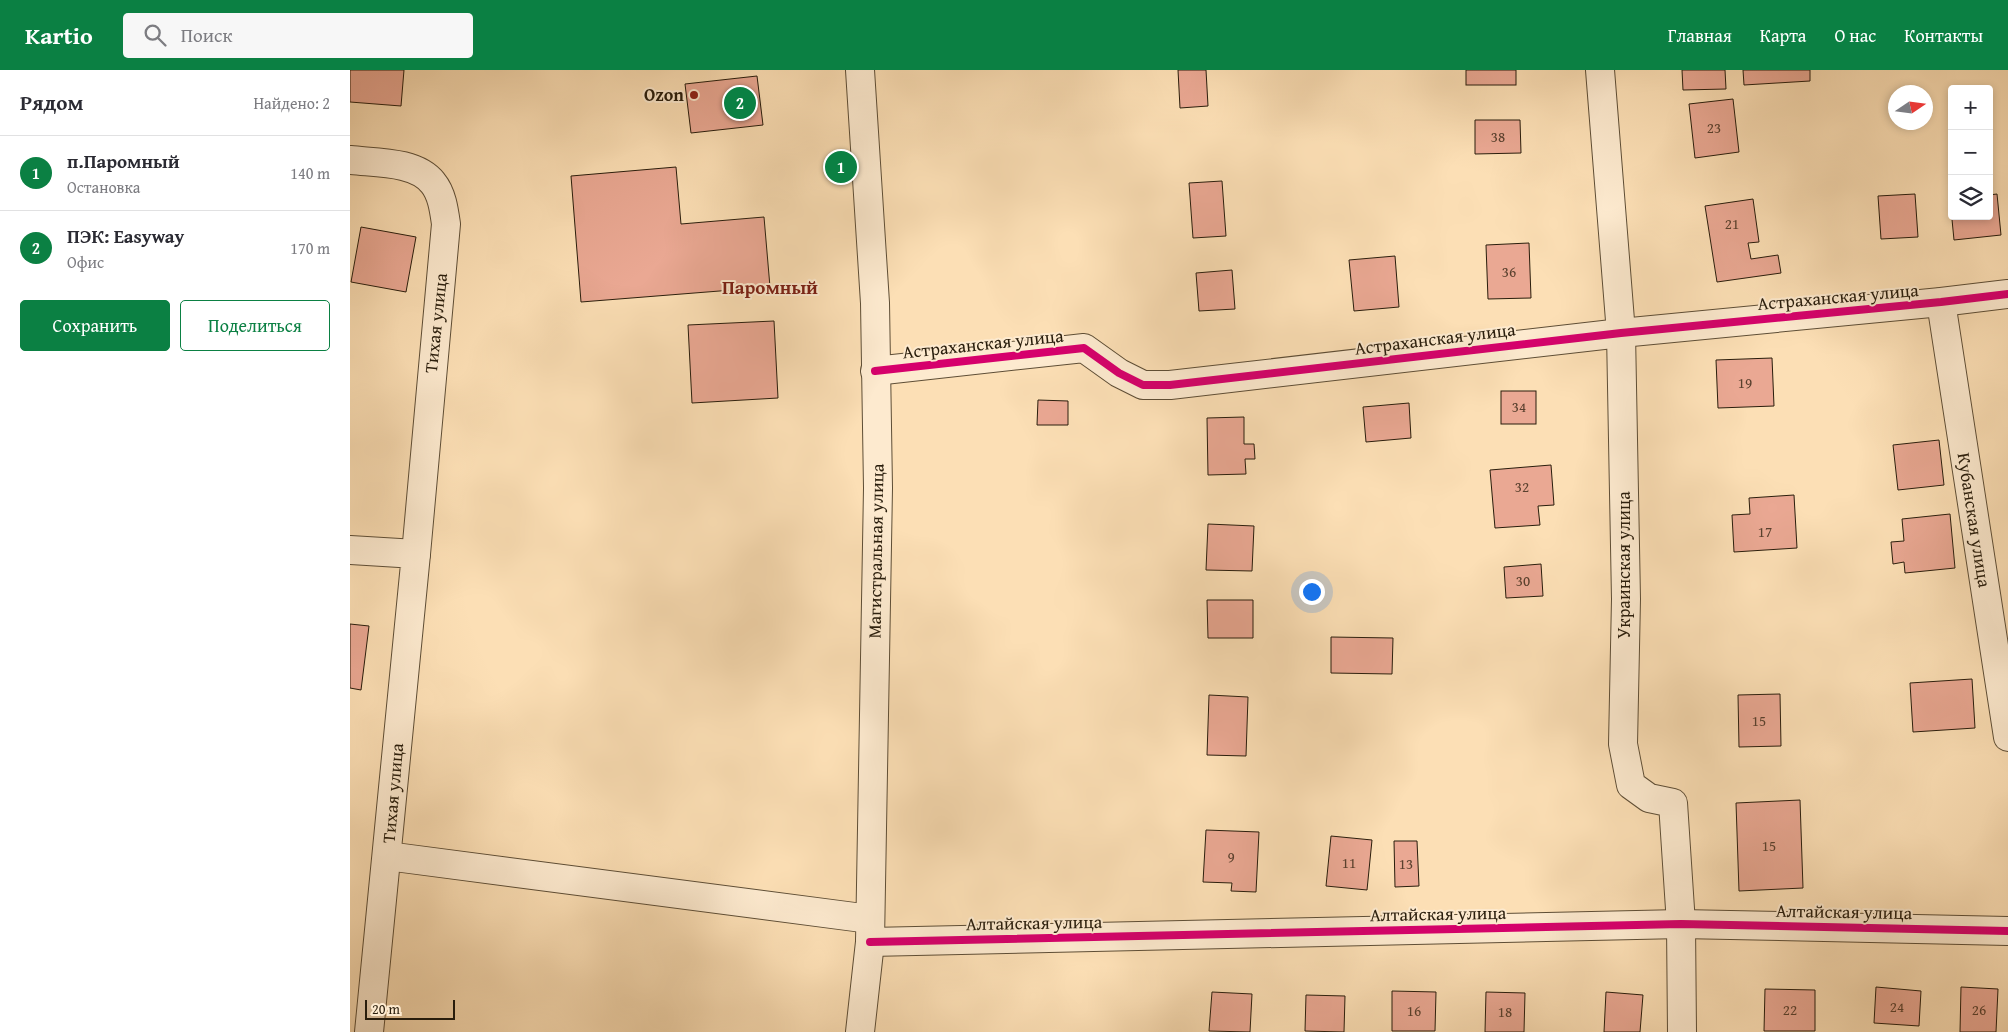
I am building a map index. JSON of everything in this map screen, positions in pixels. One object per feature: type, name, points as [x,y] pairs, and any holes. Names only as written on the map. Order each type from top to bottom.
[{"type":"street","name":"Магистральная улица","points":[[860,70],[876,303],[875,371],[878,488],[870,930],[860,1032]]},
{"type":"street","name":"Украинская улица","points":[[1600,70],[1622,333],[1626,599],[1623,744],[1631,785],[1649,798],[1673,803],[1681,924],[1682,1032]]},
{"type":"street","name":"Тихая улица","points":[[350,160],[398,166],[420,171],[434,184],[442,201],[446,224],[369,1032]]},
{"type":"street","name":"Астраханская улица","points":[[875,371],[1084,348],[1119,373],[1143,385],[1170,385],[1622,333],[2008,294]]},
{"type":"street","name":"Кубанская улица","points":[[1941,302],[2008,737]]},
{"type":"street","points":[[350,550],[416,554]]},
{"type":"street","name":"Алтайская улица","points":[[387,856],[870,930],[1681,924],[2008,931]]},
{"type":"building","points":[[350,70],[404,70],[401,106],[350,102]]},
{"type":"building","points":[[1178,70],[1206,70],[1208,106],[1180,108]]},
{"type":"building","points":[[1466,70],[1516,70],[1516,85],[1466,85]]},
{"type":"building","points":[[1682,70],[1725,70],[1726,89],[1683,90]]},
{"type":"building","points":[[1743,70],[1810,70],[1810,81],[1744,85]]},
{"type":"building","points":[[757,76],[763,125],[691,133],[685,84]]},
{"type":"building","points":[[1733,99],[1739,152],[1695,158],[1689,104]]},
{"type":"building","points":[[1475,120],[1520,120],[1521,153],[1475,154]]},
{"type":"building","points":[[676,167],[681,224],[764,217],[770,287],[581,302],[571,176]]},
{"type":"building","points":[[1222,181],[1226,236],[1193,238],[1189,183]]},
{"type":"building","points":[[1915,194],[1918,237],[1881,239],[1878,196]]},
{"type":"building","points":[[1993,194],[1997,194],[2001,235],[1954,240],[1952,220],[1993,220]]},
{"type":"building","points":[[1753,199],[1759,242],[1748,243],[1751,259],[1778,255],[1781,273],[1717,282],[1705,206]]},
{"type":"building","points":[[361,227],[416,237],[406,292],[351,282]]},
{"type":"building","points":[[1529,243],[1531,298],[1488,299],[1486,245]]},
{"type":"building","points":[[1395,256],[1399,307],[1354,311],[1349,260]]},
{"type":"building","points":[[1232,270],[1235,309],[1199,311],[1196,273]]},
{"type":"building","points":[[774,321],[778,398],[692,403],[688,325]]},
{"type":"building","points":[[1772,358],[1774,406],[1718,408],[1716,360]]},
{"type":"building","points":[[1501,391],[1536,391],[1536,424],[1501,424]]},
{"type":"building","points":[[1038,400],[1068,401],[1068,425],[1037,425]]},
{"type":"building","points":[[1409,403],[1411,438],[1366,442],[1363,407]]},
{"type":"building","points":[[1244,417],[1244,444],[1254,444],[1255,459],[1245,459],[1246,474],[1208,475],[1207,418]]},
{"type":"building","points":[[1939,440],[1944,485],[1898,490],[1893,445]]},
{"type":"building","points":[[1551,465],[1554,505],[1538,506],[1540,525],[1495,528],[1490,470]]},
{"type":"building","points":[[1794,495],[1797,548],[1734,552],[1732,515],[1750,514],[1749,498]]},
{"type":"building","points":[[1950,514],[1955,568],[1905,573],[1904,562],[1893,564],[1891,542],[1904,541],[1902,519]]},
{"type":"building","points":[[1208,524],[1254,526],[1252,571],[1206,570]]},
{"type":"building","points":[[1541,564],[1543,596],[1506,598],[1504,567]]},
{"type":"building","points":[[1207,600],[1253,600],[1253,638],[1208,638]]},
{"type":"building","points":[[350,624],[369,626],[361,690],[350,688]]},
{"type":"building","points":[[1331,637],[1393,638],[1392,674],[1331,673]]},
{"type":"building","points":[[1972,679],[1975,728],[1913,732],[1910,683]]},
{"type":"building","points":[[1780,694],[1781,746],[1739,747],[1738,695]]},
{"type":"building","points":[[1209,695],[1248,697],[1246,756],[1207,755]]},
{"type":"building","points":[[1800,800],[1803,888],[1739,891],[1736,803]]},
{"type":"building","points":[[1206,830],[1259,832],[1256,892],[1231,891],[1232,883],[1203,882]]},
{"type":"building","points":[[1331,836],[1372,840],[1367,890],[1326,886]]},
{"type":"building","points":[[1394,841],[1417,841],[1419,886],[1395,887]]},
{"type":"building","points":[[1876,987],[1921,991],[1919,1026],[1874,1023]]},
{"type":"building","points":[[1961,987],[1998,989],[1996,1032],[1960,1032]]},
{"type":"building","points":[[1765,989],[1815,990],[1815,1031],[1764,1031]]},
{"type":"building","points":[[1392,991],[1436,992],[1435,1031],[1392,1031]]},
{"type":"building","points":[[1212,992],[1252,994],[1250,1032],[1209,1031]]},
{"type":"building","points":[[1486,992],[1525,993],[1524,1032],[1485,1032]]},
{"type":"building","points":[[1606,992],[1643,995],[1640,1032],[1604,1032]]},
{"type":"building","points":[[1306,995],[1345,996],[1344,1032],[1305,1031]]},
{"type":"cycle path","points":[[875,371],[1084,348],[1119,373],[1143,385],[1170,385],[1621,333],[2008,294]]},
{"type":"cycle path","points":[[870,942],[1681,924],[2008,931]]},
{"type":"place","name":"Ozon","points":[[694,95]]},
{"type":"place","name":"ПЭК: Easyway","points":[[740,103]]},
{"type":"place","name":"п.Паромный","points":[[841,167]]},
{"type":"district","name":"Паромный","points":[[770,287]]}]
